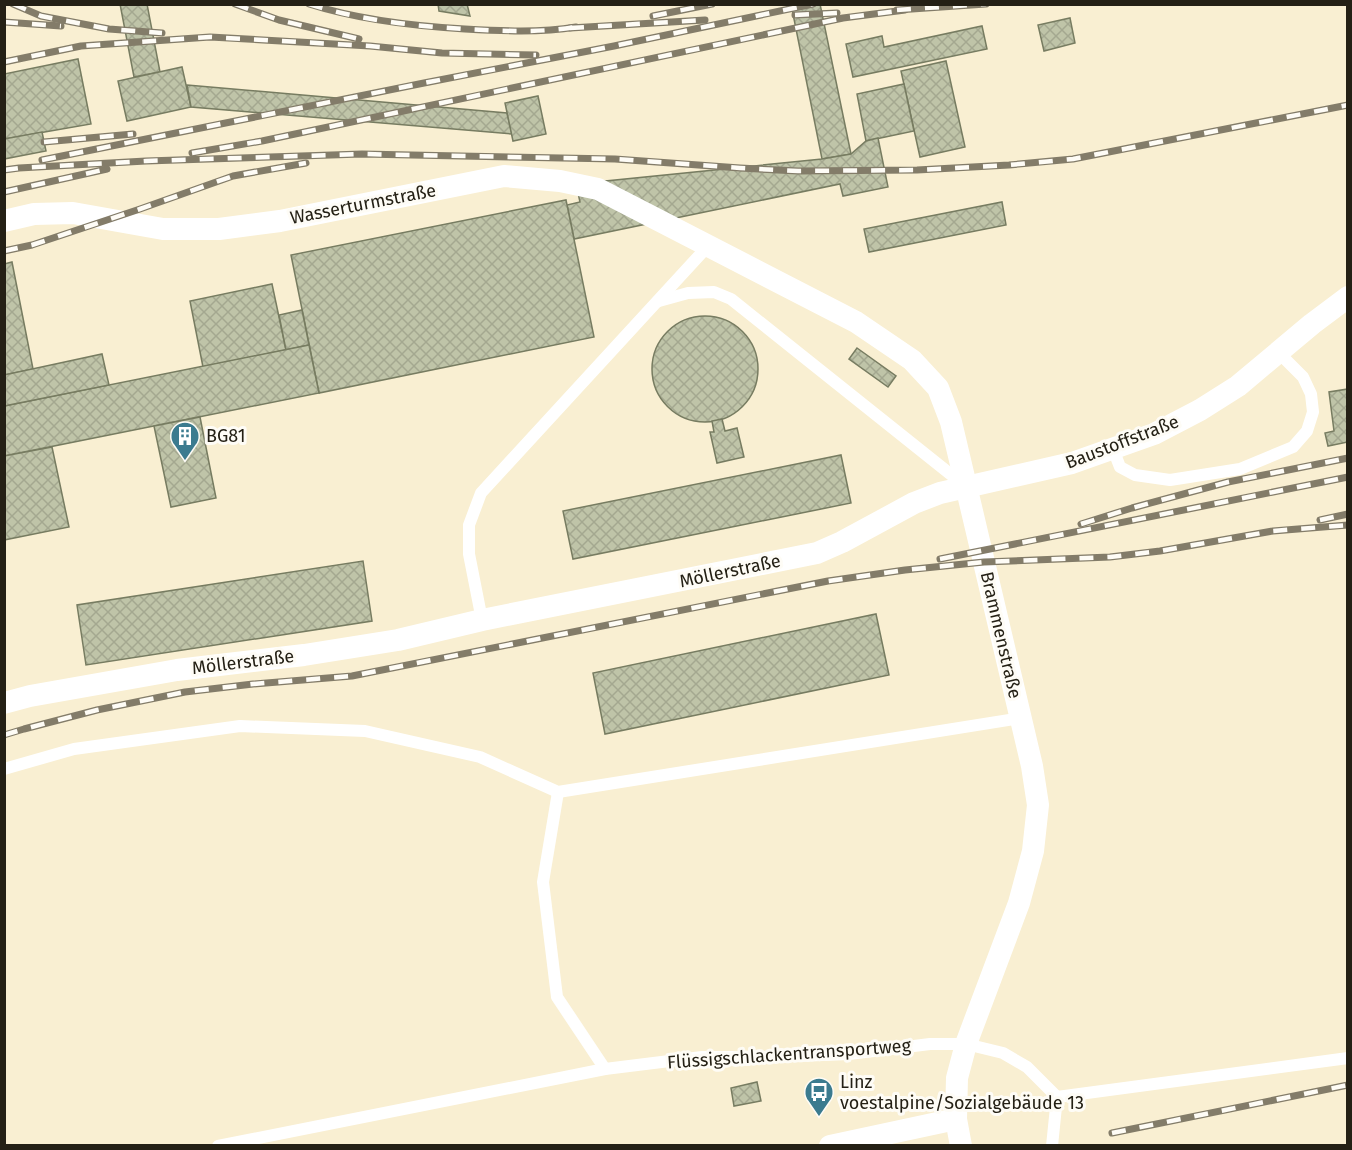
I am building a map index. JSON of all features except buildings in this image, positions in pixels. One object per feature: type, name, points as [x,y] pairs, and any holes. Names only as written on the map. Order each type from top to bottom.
[{"type":"street","name":"Wasserturmstraße","points":[[4,221],[34,214],[73,213],[163,229],[219,229],[280,221],[504,177],[560,180],[598,189],[708,246]]},
{"type":"street","name":"Brammenstraße","points":[[708,246],[856,322],[912,360],[938,388],[951,422],[1032,766],[1038,806],[1033,851],[1019,903],[966,1044],[957,1078],[956,1119],[961,1146]]},
{"type":"street","name":"Baustoffstraße","points":[[967,487],[1072,463],[1154,434],[1200,411],[1238,386],[1347,297]]},
{"type":"street","name":"Möllerstraße","points":[[4,703],[30,696],[177,670],[304,655],[398,640],[482,620],[817,553],[914,503],[940,493],[967,487]]},
{"type":"street","points":[[830,1146],[956,1119]]},
{"type":"lane","points":[[482,620],[469,554],[469,525],[481,493],[708,246]]},
{"type":"lane","points":[[658,301],[688,293],[714,292],[731,299],[967,487]]},
{"type":"lane","points":[[1113,450],[1120,466],[1135,476],[1170,480],[1240,469],[1293,447],[1307,431],[1313,412],[1311,394],[1303,377],[1278,352]]},
{"type":"lane","points":[[4,769],[74,748],[240,726],[365,731],[480,757],[558,792],[1021,718]]},
{"type":"lane","points":[[558,792],[543,882],[557,997],[605,1070]]},
{"type":"lane","name":"Flüssigschlackentransportweg","points":[[218,1146],[605,1070],[702,1057],[838,1054],[930,1044],[966,1044],[1003,1053],[1027,1067],[1057,1097]]},
{"type":"lane","points":[[1052,1146],[1057,1097],[1347,1058]]},
{"type":"railway","points":[[13,4],[41,16],[109,29],[162,33]]},
{"type":"railway","points":[[235,4],[279,20],[359,39]]},
{"type":"railway","points":[[309,4],[367,18],[426,26],[521,31],[576,27]]},
{"type":"railway","points":[[653,16],[712,4]]},
{"type":"railway","points":[[42,160],[813,4]]},
{"type":"railway","points":[[897,10],[986,4]]},
{"type":"railway","points":[[192,153],[262,141],[843,18],[905,10]]},
{"type":"railway","points":[[795,15],[837,13]]},
{"type":"railway","points":[[570,28],[705,20]]},
{"type":"railway","points":[[4,22],[61,26]]},
{"type":"railway","points":[[4,62],[81,46],[210,37],[370,46],[442,53],[536,55]]},
{"type":"railway","points":[[4,170],[146,161],[362,154],[615,159],[798,171],[917,170],[1073,159],[1348,105]]},
{"type":"railway","points":[[44,142],[133,134]]},
{"type":"railway","points":[[4,251],[32,245],[233,176],[306,163]]},
{"type":"railway","points":[[4,192],[107,169]]},
{"type":"railway","points":[[1081,524],[1228,482],[1348,458]]},
{"type":"railway","points":[[940,559],[1348,477]]},
{"type":"railway","points":[[1320,520],[1348,514]]},
{"type":"railway","points":[[4,735],[97,710],[185,692],[352,676],[828,581],[984,562],[1110,557],[1160,551],[1273,531],[1348,525]]},
{"type":"railway","points":[[1112,1133],[1348,1085]]},
{"type":"place","name":"BG81","points":[[185,462]]},
{"type":"place","name":"Linz voestalpine/Sozialgebäude 13","points":[[819,1118]]}]
